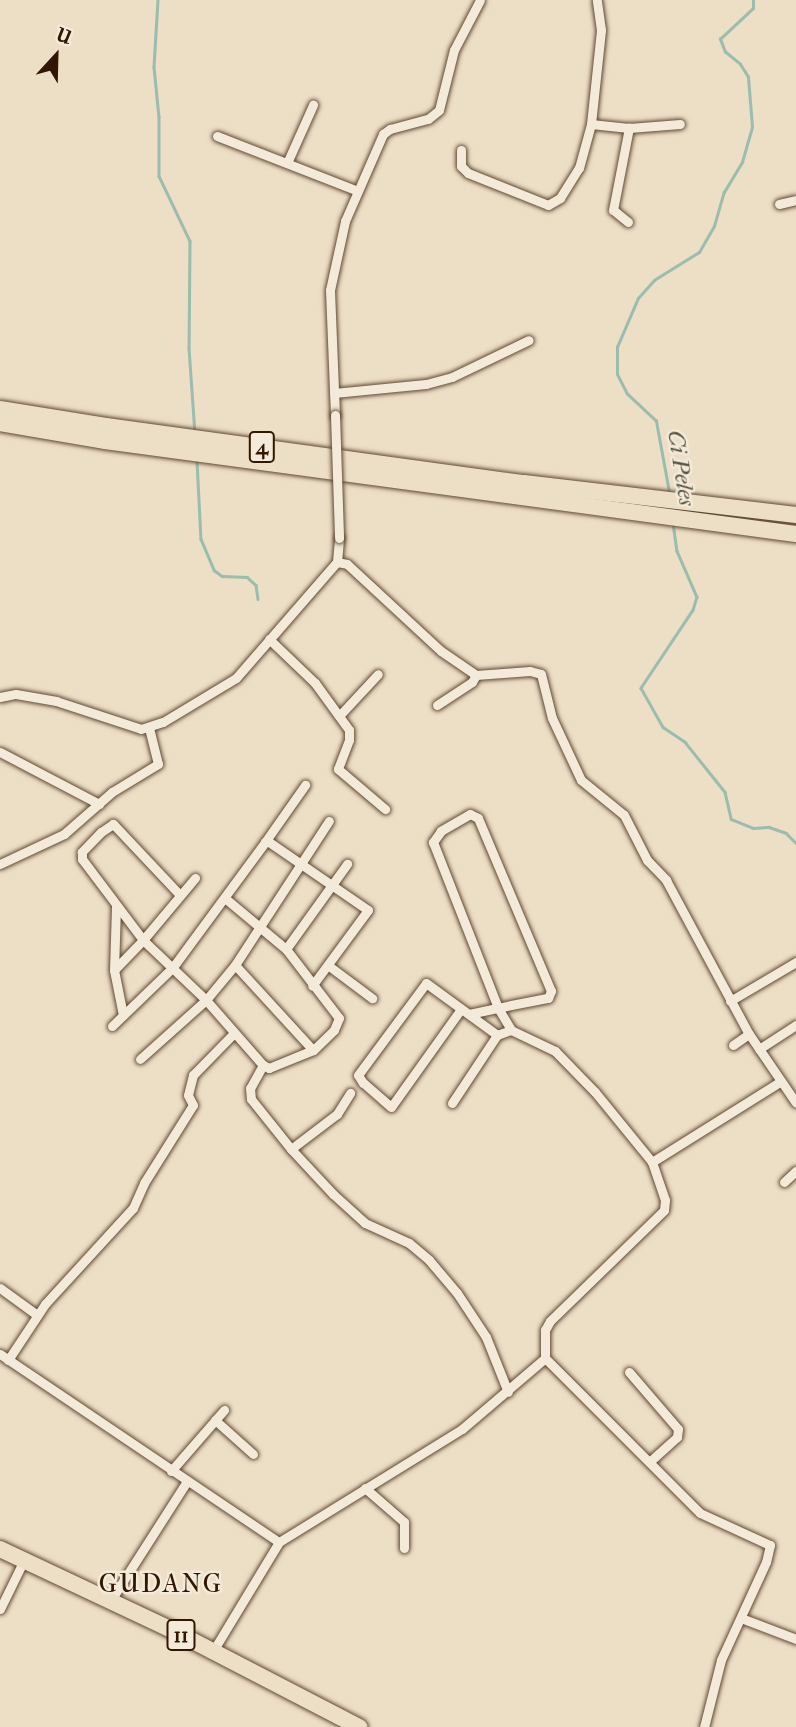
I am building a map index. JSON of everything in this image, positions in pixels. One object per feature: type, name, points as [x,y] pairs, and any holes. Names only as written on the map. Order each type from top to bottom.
[{"type":"highway","name":"4","points":[[0,408],[796,534]]},
{"type":"highway","name":"4","points":[[0,423],[105,441],[524,491],[796,515]]},
{"type":"highway","name":"11","points":[[0,1549],[213,1651],[359,1727]]},
{"type":"street","points":[[461,150],[461,166],[464,170],[551,205],[560,198],[579,168],[591,124],[601,30],[597,0]]},
{"type":"street","points":[[0,698],[28,695],[139,728],[149,727],[223,688],[236,678],[337,562],[339,538],[331,279],[345,220],[383,134],[437,114],[454,50],[474,3]]},
{"type":"street","points":[[288,163],[313,105]]},
{"type":"street","points":[[591,124],[629,128],[680,124]]},
{"type":"street","points":[[628,222],[613,210],[629,128]]},
{"type":"street","points":[[217,136],[358,191]]},
{"type":"street","points":[[779,204],[796,200]]},
{"type":"street","points":[[334,393],[426,384],[452,377],[529,340]]},
{"type":"street","points":[[337,562],[347,565],[440,651],[476,675],[530,671],[541,674],[552,718],[581,780],[624,815],[646,860],[666,880],[749,1034],[796,1103]]},
{"type":"street","points":[[269,639],[315,683],[349,730],[349,740],[338,769],[385,809]]},
{"type":"street","points":[[339,716],[378,674]]},
{"type":"street","points":[[437,705],[472,682],[476,675]]},
{"type":"street","points":[[0,864],[64,834],[112,792],[160,763],[149,727]]},
{"type":"street","points":[[0,752],[100,804]]},
{"type":"street","points":[[112,1026],[173,967],[226,899],[305,785]]},
{"type":"street","points":[[497,1035],[465,1012],[429,985],[423,984],[358,1075],[363,1083],[391,1107],[465,1012],[498,1008],[548,998],[551,991],[478,818],[470,814],[441,831],[433,842],[498,1008],[510,1030],[555,1051],[596,1092],[652,1162],[666,1200],[664,1210],[550,1321],[544,1330],[545,1357],[699,1513],[770,1545],[721,1660],[704,1727]]},
{"type":"street","points":[[140,1059],[206,1000],[235,965],[258,925],[329,821]]},
{"type":"street","points":[[180,895],[122,830],[110,824],[83,850],[81,856],[116,907],[143,940],[206,1000],[263,1065],[269,1068],[313,1050],[334,1030],[339,1020],[286,949],[226,899]]},
{"type":"street","points":[[265,842],[368,912],[312,986]]},
{"type":"street","points":[[286,949],[347,864]]},
{"type":"street","points":[[114,970],[195,878]]},
{"type":"street","points":[[116,907],[114,970],[123,1015]]},
{"type":"street","points":[[730,1001],[796,962]]},
{"type":"street","points":[[235,965],[313,1050]]},
{"type":"street","points":[[329,967],[372,998]]},
{"type":"street","points":[[759,1049],[796,1026]]},
{"type":"street","points":[[452,1103],[497,1035],[510,1030]]},
{"type":"street","points":[[234,1033],[193,1074],[188,1095],[193,1105],[144,1182],[134,1208],[37,1315],[4,1357],[279,1542]]},
{"type":"street","points":[[733,1045],[749,1034]]},
{"type":"street","points":[[263,1065],[250,1088],[251,1099],[291,1149],[333,1194],[365,1223],[409,1243],[429,1260],[457,1293],[486,1337],[508,1392]]},
{"type":"street","points":[[652,1162],[781,1081]]},
{"type":"street","points":[[291,1149],[337,1114],[350,1093]]},
{"type":"street","points":[[784,1182],[796,1171]]},
{"type":"street","points":[[0,1288],[37,1315]]},
{"type":"street","points":[[213,1651],[279,1542],[462,1429],[508,1392],[545,1357]]},
{"type":"street","points":[[629,1373],[678,1429],[677,1437],[650,1461]]},
{"type":"street","points":[[171,1471],[224,1410]]},
{"type":"street","points":[[215,1420],[253,1454]]},
{"type":"street","points":[[111,1601],[187,1481]]},
{"type":"street","points":[[365,1488],[404,1522],[404,1548]]},
{"type":"street","points":[[0,1608],[24,1560]]},
{"type":"street","points":[[741,1618],[796,1639]]},
{"type":"waterway","points":[[158,0],[154,67],[159,117],[159,176],[190,241],[189,348],[195,433]]},
{"type":"waterway","name":"Ci Peles","points":[[669,492],[656,421],[627,394],[617,374],[617,347],[638,298],[654,280],[699,252],[714,226],[724,192],[742,162],[752,127],[748,77],[740,64],[725,52],[720,39],[753,8],[753,0]]},
{"type":"waterway","points":[[197,461],[201,539],[214,570],[222,576],[247,577],[256,585],[258,599]]},
{"type":"waterway","name":"Ci Peles","points":[[673,523],[677,551],[697,597],[693,610],[641,688],[663,727],[685,742],[725,792],[731,819],[753,828],[769,827],[786,833],[796,843]]},
{"type":"district","name":"GUDANG","points":[[161,1584]]}]
